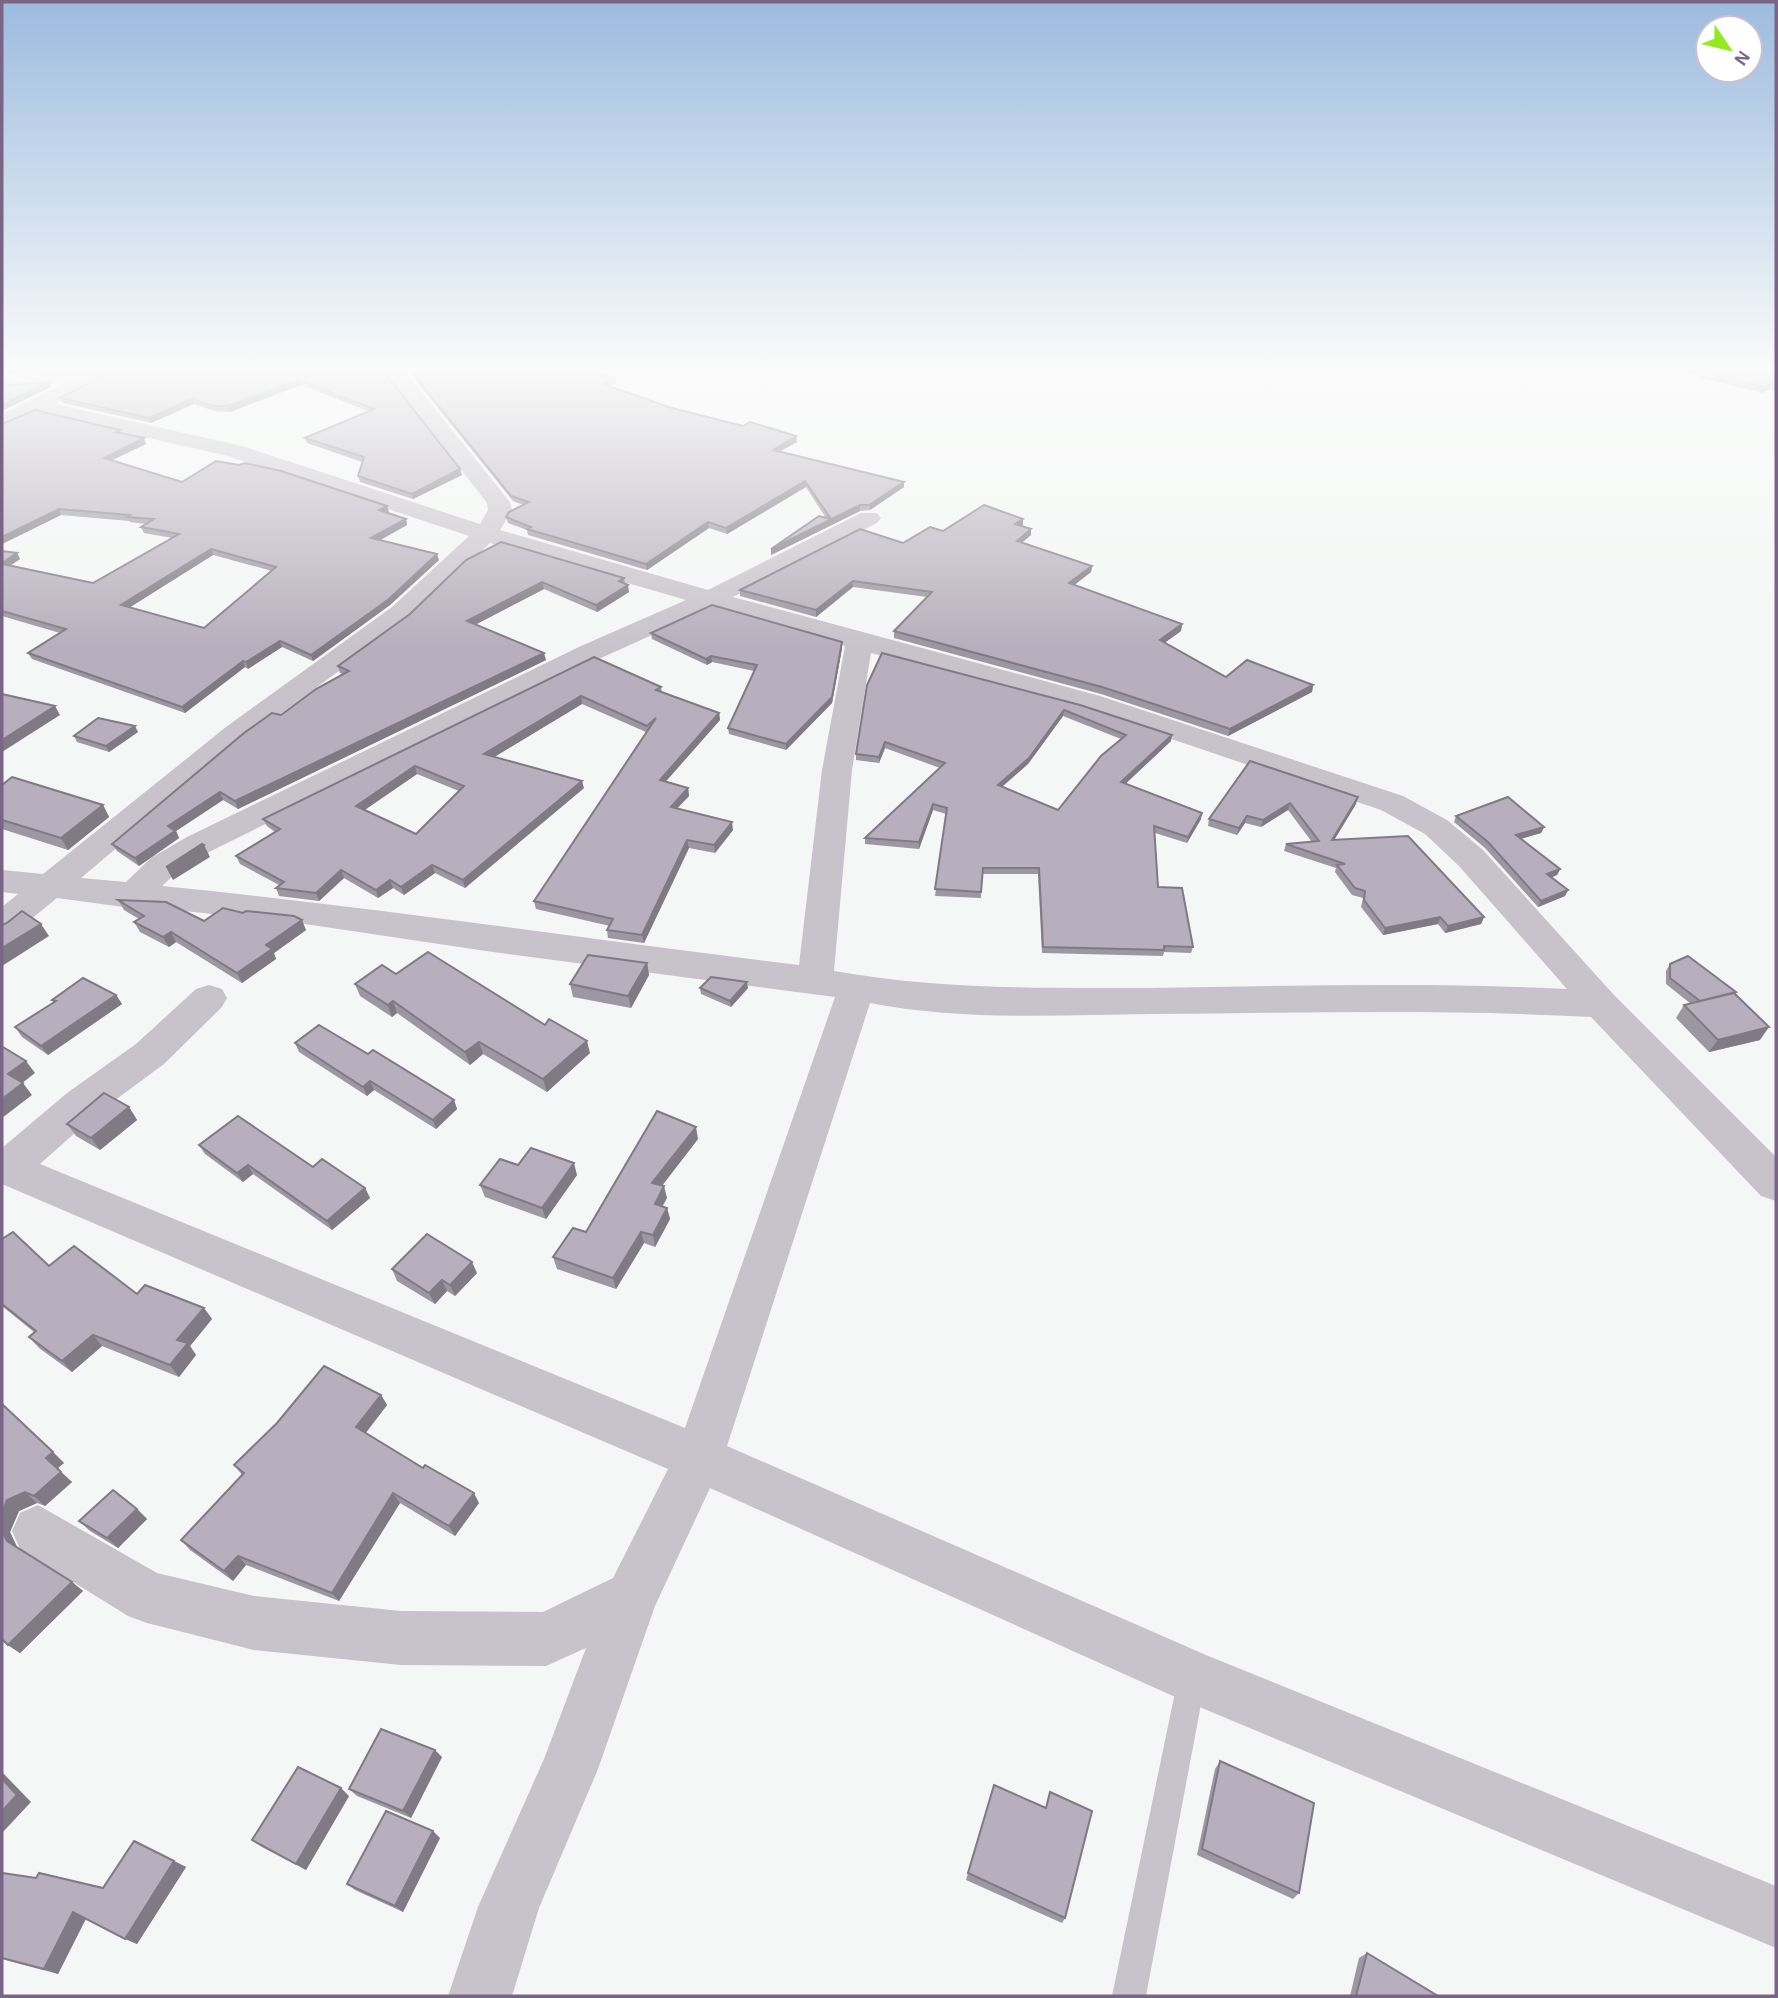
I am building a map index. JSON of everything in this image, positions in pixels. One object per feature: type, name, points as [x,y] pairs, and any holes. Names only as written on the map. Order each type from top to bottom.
[{"type":"street","points":[[265,461],[486,534],[859,642],[1090,702],[1392,803],[1436,827],[1471,858],[1601,1004],[1776,1184]]},
{"type":"street","points":[[2,925],[236,733],[401,613],[486,534],[500,510],[498,502],[466,461]]},
{"type":"street","points":[[131,897],[163,866],[199,844],[591,652],[710,599],[869,519]]},
{"type":"street","points":[[815,980],[837,770],[859,642]]},
{"type":"street","points":[[2,881],[131,897],[304,912],[486,939],[815,980],[856,990],[1007,1002],[1479,998],[1601,1004]]},
{"type":"street","points":[[480,1996],[509,1907],[569,1769],[632,1597],[699,1458],[856,990]]},
{"type":"street","points":[[209,998],[150,1054],[80,1104],[5,1166],[699,1458],[1192,1677],[1776,1917]]},
{"type":"street","points":[[38,1531],[147,1597],[254,1623],[401,1638],[545,1639],[632,1597]]},
{"type":"lane","points":[[1129,1996],[1192,1677]]},
{"type":"building","points":[[2,461],[115,461],[182,482],[217,461],[239,465],[245,463],[281,471],[387,506],[379,510],[406,519],[371,538],[437,554],[389,599],[311,655],[280,641],[246,662],[243,661],[182,707],[28,653],[66,629],[2,611],[2,564],[93,583],[179,534],[141,527],[154,519],[59,509],[2,537]],"holes":[[[211,549],[276,567],[204,628],[121,605]]]},
{"type":"building","points":[[363,461],[454,461],[460,469],[412,494],[358,476]]},
{"type":"building","points":[[483,461],[819,461],[904,482],[869,505],[860,505],[771,549],[819,516],[831,519],[805,481],[726,528],[708,522],[646,564],[527,529],[531,527],[506,517],[509,512],[529,502],[511,496]]},
{"type":"building","points":[[984,505],[1023,519],[1015,524],[1031,529],[1017,541],[1092,566],[1069,583],[1182,624],[1160,640],[1226,677],[1247,660],[1313,685],[1230,729],[1102,687],[894,631],[932,592],[853,581],[816,610],[740,590],[860,529],[903,543],[930,527],[943,531]]},
{"type":"building","points":[[501,542],[624,578],[619,581],[628,585],[596,605],[542,582],[467,621],[544,653],[235,801],[220,792],[168,826],[175,831],[135,858],[112,844],[244,733],[272,713],[281,715],[316,689],[349,671],[338,666],[410,614],[466,560]]},
{"type":"building","points":[[2,551],[17,553],[2,563]]},
{"type":"building","points":[[712,605],[842,642],[832,697],[786,744],[728,728],[757,665],[711,656],[706,659],[651,633]]},
{"type":"building","points":[[882,653],[1080,705],[1172,735],[1121,782],[1202,813],[1188,837],[1154,826],[1158,887],[1182,888],[1193,947],[1164,946],[1164,950],[1043,947],[1039,868],[983,868],[981,892],[935,889],[947,808],[933,804],[919,842],[865,838],[945,763],[885,742],[879,757],[856,754],[867,685]],"holes":[[[1064,710],[1126,735],[1101,756],[1058,810],[998,785],[1029,758]]]},
{"type":"building","points":[[594,657],[661,687],[656,690],[719,713],[660,780],[688,788],[671,807],[732,822],[714,845],[687,840],[642,935],[607,930],[613,919],[534,901],[656,718],[647,726],[581,696],[484,754],[582,781],[463,880],[432,865],[401,887],[390,880],[376,890],[341,870],[316,893],[276,888],[284,882],[236,856],[280,829],[263,819]],"holes":[[[415,766],[464,786],[416,834],[356,806]]]},
{"type":"building","points":[[2,694],[55,706],[2,740]]},
{"type":"building","points":[[98,718],[135,726],[106,746],[74,736]]},
{"type":"building","points":[[1250,761],[1358,797],[1332,840],[1408,836],[1484,917],[1448,926],[1440,917],[1385,928],[1364,900],[1365,891],[1355,888],[1337,865],[1345,864],[1286,844],[1319,841],[1290,803],[1263,820],[1247,816],[1239,828],[1209,819]]},
{"type":"building","points":[[12,777],[103,805],[61,838],[2,820],[2,785]]},
{"type":"building","points":[[1508,797],[1544,827],[1516,835],[1560,869],[1547,874],[1568,890],[1541,901],[1488,842],[1456,816]]},
{"type":"building","points":[[202,844],[204,845],[166,867]]},
{"type":"building","points":[[118,900],[166,902],[204,921],[223,908],[243,913],[246,911],[294,916],[302,920],[266,945],[272,949],[237,973],[171,932],[163,937],[134,922],[144,916]]},
{"type":"building","points":[[22,911],[41,924],[2,948],[2,925]]},
{"type":"building","points":[[428,952],[545,1025],[549,1019],[587,1041],[543,1079],[479,1042],[465,1052],[393,1001],[388,1005],[355,984],[382,965],[396,974]]},
{"type":"building","points":[[588,955],[647,963],[628,996],[570,984]]},
{"type":"building","points":[[1688,956],[1736,992],[1700,1001],[1670,978],[1670,964]]},
{"type":"building","points":[[711,977],[747,982],[730,1001],[700,988]]},
{"type":"building","points":[[83,978],[116,995],[41,1046],[15,1027],[56,1001],[52,1000]]},
{"type":"building","points":[[1734,993],[1769,1027],[1718,1040],[1684,1005]]},
{"type":"building","points":[[319,1025],[368,1054],[373,1050],[454,1100],[433,1120],[370,1081],[363,1087],[295,1043]]},
{"type":"building","points":[[2,1048],[26,1061],[8,1074],[23,1083],[2,1099]]},
{"type":"building","points":[[104,1093],[129,1107],[91,1138],[67,1124]]},
{"type":"building","points":[[657,1111],[696,1127],[652,1183],[664,1186],[655,1204],[667,1208],[653,1235],[641,1232],[613,1278],[553,1257],[573,1228],[586,1232]]},
{"type":"building","points":[[238,1116],[313,1167],[322,1159],[365,1188],[327,1221],[248,1165],[237,1173],[199,1145]]},
{"type":"building","points":[[531,1148],[574,1163],[542,1208],[480,1185],[500,1159],[518,1165]]},
{"type":"building","points":[[13,1232],[49,1266],[74,1246],[137,1294],[145,1285],[204,1308],[177,1340],[188,1343],[170,1365],[93,1335],[62,1361],[29,1337],[36,1331],[2,1304],[2,1239]]},
{"type":"building","points":[[427,1234],[472,1262],[450,1285],[442,1280],[429,1293],[392,1269]]},
{"type":"building","points":[[324,1366],[381,1395],[356,1427],[423,1468],[425,1465],[474,1493],[449,1526],[393,1493],[332,1593],[238,1556],[224,1571],[181,1540],[244,1473],[234,1465],[277,1423]]},
{"type":"building","points":[[2,1404],[53,1452],[46,1458],[61,1472],[34,1496],[25,1492],[7,1500],[2,1513]]},
{"type":"building","points":[[113,1490],[137,1509],[107,1538],[79,1521]]},
{"type":"building","points":[[2,1531],[7,1541],[72,1582],[8,1645],[2,1639]]},
{"type":"building","points":[[381,1729],[435,1750],[403,1811],[349,1789]]},
{"type":"building","points":[[1220,1761],[1314,1803],[1299,1893],[1202,1849]]},
{"type":"building","points":[[298,1767],[341,1788],[296,1864],[252,1840]]},
{"type":"building","points":[[2,1779],[17,1795],[2,1811]]},
{"type":"building","points":[[994,1785],[1046,1808],[1050,1792],[1092,1811],[1065,1918],[968,1873]]},
{"type":"building","points":[[386,1811],[433,1831],[395,1906],[347,1884]]},
{"type":"building","points":[[134,1841],[174,1861],[125,1939],[73,1912],[44,1969],[2,1958],[2,1873],[36,1878],[39,1873],[103,1888]]},
{"type":"building","points":[[1367,1953],[1438,1996],[1356,1996]]}]
